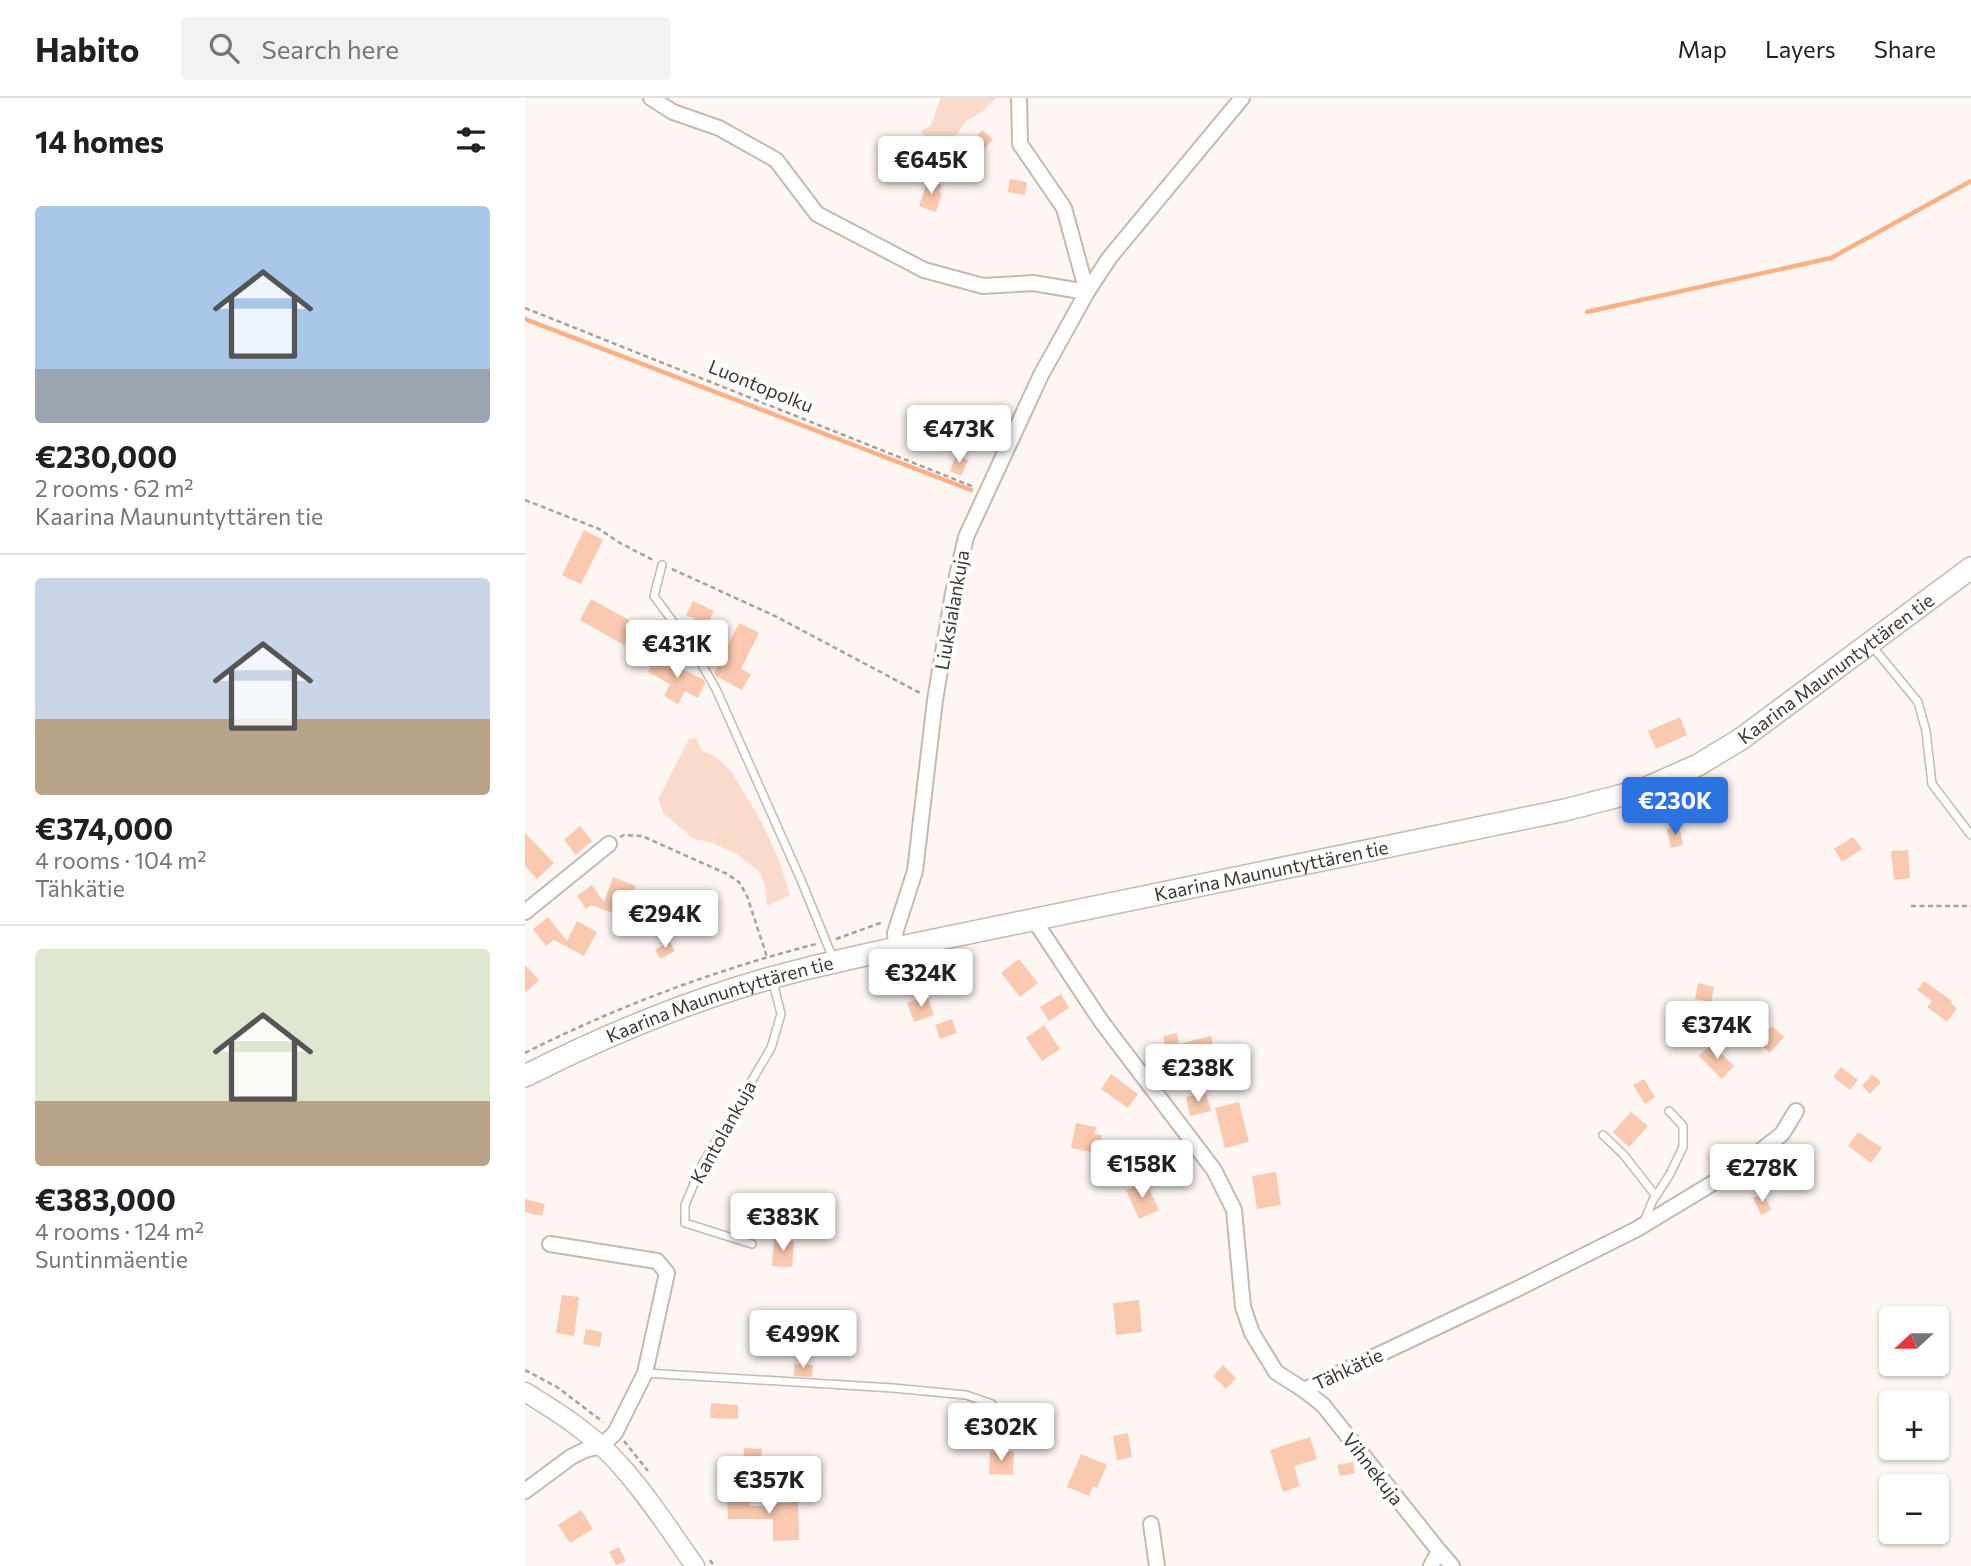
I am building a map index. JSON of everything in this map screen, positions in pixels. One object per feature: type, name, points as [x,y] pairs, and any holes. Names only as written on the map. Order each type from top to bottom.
[{"type":"main road","name":"Kaarina Maununtyttären tie","points":[[525,1076],[617,1032],[696,1002],[770,967],[834,962],[1565,810],[1642,790],[1698,765],[1741,738],[1971,568]]},
{"type":"street","points":[[651,98],[673,112],[719,128],[776,160],[817,214],[925,270],[983,286],[1034,283],[1087,292],[1064,208],[1020,144],[1019,98]]},
{"type":"street","name":"Liuksialankuja","points":[[896,948],[895,933],[915,872],[935,700],[953,593],[966,537],[1041,376],[1087,292],[1110,257],[1242,98]]},
{"type":"street","points":[[527,906],[609,844]]},
{"type":"street","name":"Tähkätie","points":[[1034,920],[1101,1021],[1214,1170],[1234,1210],[1243,1307],[1252,1333],[1276,1372],[1304,1390],[1515,1290],[1642,1226],[1741,1166],[1782,1134],[1796,1111]]},
{"type":"street","points":[[525,1491],[571,1457],[601,1446],[615,1433],[645,1373],[667,1273],[657,1261],[550,1244]]},
{"type":"street","name":"Vihnekuja","points":[[1304,1390],[1323,1405],[1452,1566]]},
{"type":"street","points":[[525,1392],[601,1446],[619,1464],[647,1497],[695,1566]]},
{"type":"street","points":[[1151,1524],[1157,1566]]},
{"type":"street","points":[[1431,1566],[1439,1552]]},
{"type":"lane","points":[[662,565],[653,596],[691,646],[716,689],[801,880],[834,962]]},
{"type":"lane","points":[[1870,643],[1918,702],[1926,732],[1932,784],[1971,835]]},
{"type":"lane","name":"Kantolankuja","points":[[752,1244],[685,1223],[685,1205],[702,1165],[771,1048],[781,1014],[770,967]]},
{"type":"lane","points":[[1642,1226],[1683,1147],[1683,1126],[1669,1111]]},
{"type":"lane","points":[[1603,1135],[1623,1154],[1656,1196]]},
{"type":"lane","points":[[645,1373],[893,1388],[966,1395],[992,1404]]},
{"type":"path","name":"Luontopolku","points":[[525,308],[987,492]]},
{"type":"path","points":[[525,500],[600,529],[662,565],[775,616],[935,700]]},
{"type":"path","points":[[609,844],[624,835],[642,836],[727,874],[739,883],[747,896],[770,967]]},
{"type":"path","points":[[1911,905],[1971,906]]},
{"type":"shaded area","points":[[941,98],[996,98],[983,111],[965,122],[949,140],[926,138],[921,131],[931,125]]},
{"type":"shaded area","points":[[696,738],[702,751],[713,755],[731,771],[761,821],[779,860],[790,895],[767,906],[765,885],[760,872],[735,853],[710,842],[694,839],[664,814],[658,799],[689,739]]},
{"type":"building","points":[[982,130],[993,139],[982,151],[972,142]]},
{"type":"building","points":[[1010,179],[1027,182],[1025,195],[1008,192]]},
{"type":"building","points":[[928,180],[942,185],[936,212],[919,206]]},
{"type":"building","points":[[956,455],[968,460],[961,476],[950,471]]},
{"type":"building","points":[[584,530],[603,540],[581,584],[562,575]]},
{"type":"building","points":[[591,599],[636,624],[624,645],[580,620]]},
{"type":"building","points":[[693,601],[714,611],[707,625],[686,615]]},
{"type":"building","points":[[739,623],[759,633],[741,669],[751,674],[742,690],[714,673]]},
{"type":"building","points":[[656,656],[704,680],[698,698],[685,691],[678,704],[664,696],[670,684],[648,672]]},
{"type":"building","points":[[1680,717],[1687,735],[1656,749],[1648,731]]},
{"type":"building","points":[[580,826],[592,841],[576,855],[564,840]]},
{"type":"building","points":[[1679,826],[1683,845],[1671,848],[1667,829]]},
{"type":"building","points":[[525,833],[554,863],[537,879],[525,866]]},
{"type":"building","points":[[1853,837],[1862,849],[1842,862],[1834,849]]},
{"type":"building","points":[[1908,850],[1910,878],[1894,880],[1891,851]]},
{"type":"building","points":[[613,877],[636,886],[632,895],[637,897],[631,913],[626,912],[624,917],[591,905],[586,909],[577,896],[592,885],[604,902]]},
{"type":"building","points":[[548,917],[567,941],[577,921],[597,932],[584,956],[554,940],[546,946],[533,929]]},
{"type":"building","points":[[669,941],[675,951],[660,959],[655,950]]},
{"type":"building","points":[[1019,959],[1038,983],[1020,997],[1001,973]]},
{"type":"building","points":[[525,965],[539,980],[525,993]]},
{"type":"building","points":[[1924,981],[1952,1001],[1957,1008],[1947,1022],[1927,1007],[1932,1001],[1917,990]]},
{"type":"building","points":[[1698,983],[1714,987],[1711,1002],[1695,999]]},
{"type":"building","points":[[1061,994],[1069,1008],[1049,1021],[1040,1007]]},
{"type":"building","points":[[927,996],[934,1015],[914,1022],[907,1003]]},
{"type":"building","points":[[952,1019],[957,1033],[940,1039],[935,1025]]},
{"type":"building","points":[[1044,1025],[1060,1049],[1042,1061],[1026,1038]]},
{"type":"building","points":[[1772,1026],[1784,1037],[1770,1053],[1757,1042]]},
{"type":"building","points":[[1177,1033],[1179,1044],[1211,1036],[1218,1066],[1192,1073],[1188,1058],[1169,1063],[1168,1058],[1151,1062],[1147,1049],[1165,1044],[1163,1036]]},
{"type":"building","points":[[1711,1044],[1734,1066],[1722,1079],[1699,1056]]},
{"type":"building","points":[[1841,1067],[1858,1080],[1850,1090],[1833,1077]]},
{"type":"building","points":[[1111,1074],[1138,1094],[1128,1108],[1101,1089]]},
{"type":"building","points":[[1872,1074],[1881,1082],[1870,1094],[1862,1086]]},
{"type":"building","points":[[1644,1079],[1655,1097],[1645,1104],[1633,1085]]},
{"type":"building","points":[[1206,1093],[1211,1111],[1190,1116],[1186,1097]]},
{"type":"building","points":[[1239,1102],[1249,1142],[1225,1148],[1215,1108]]},
{"type":"building","points":[[1631,1112],[1648,1126],[1629,1147],[1613,1132]]},
{"type":"building","points":[[1076,1123],[1096,1127],[1095,1134],[1102,1135],[1100,1146],[1093,1144],[1092,1152],[1071,1148]]},
{"type":"building","points":[[1858,1132],[1882,1148],[1871,1163],[1848,1146]]},
{"type":"building","points":[[1276,1172],[1281,1205],[1257,1209],[1252,1176]]},
{"type":"building","points":[[1146,1182],[1159,1210],[1139,1219],[1126,1190]]},
{"type":"building","points":[[1763,1193],[1771,1210],[1761,1215],[1753,1198]]},
{"type":"building","points":[[525,1199],[545,1204],[542,1216],[525,1212]]},
{"type":"building","points":[[774,1239],[794,1241],[792,1267],[772,1266]]},
{"type":"building","points":[[562,1295],[579,1297],[574,1336],[556,1333]]},
{"type":"building","points":[[1139,1300],[1142,1332],[1116,1335],[1113,1303]]},
{"type":"building","points":[[752,1316],[808,1317],[806,1342],[766,1339],[766,1332],[751,1330]]},
{"type":"building","points":[[586,1329],[602,1332],[600,1347],[583,1344]]},
{"type":"building","points":[[794,1364],[813,1365],[812,1377],[794,1376]]},
{"type":"building","points":[[1223,1365],[1236,1378],[1226,1389],[1213,1376]]},
{"type":"building","points":[[711,1403],[738,1405],[738,1419],[710,1418]]},
{"type":"building","points":[[1128,1433],[1132,1457],[1117,1460],[1113,1436]]},
{"type":"building","points":[[1310,1437],[1317,1459],[1294,1466],[1300,1486],[1283,1492],[1270,1450]]},
{"type":"building","points":[[744,1448],[762,1449],[760,1467],[743,1466]]},
{"type":"building","points":[[990,1451],[1014,1452],[1013,1475],[989,1474]]},
{"type":"building","points":[[1081,1454],[1107,1465],[1097,1488],[1093,1486],[1089,1496],[1067,1487]]},
{"type":"building","points":[[1353,1462],[1355,1473],[1340,1476],[1337,1465]]},
{"type":"building","points":[[727,1498],[750,1498],[750,1506],[798,1502],[799,1540],[773,1541],[773,1519],[728,1519]]},
{"type":"building","points":[[581,1510],[593,1529],[570,1543],[558,1525]]},
{"type":"building","points":[[619,1547],[626,1561],[616,1565],[609,1552]]},
{"type":"waterway","points":[[1587,312],[1831,258],[1971,181]]},
{"type":"waterway","points":[[525,319],[971,490]]}]
